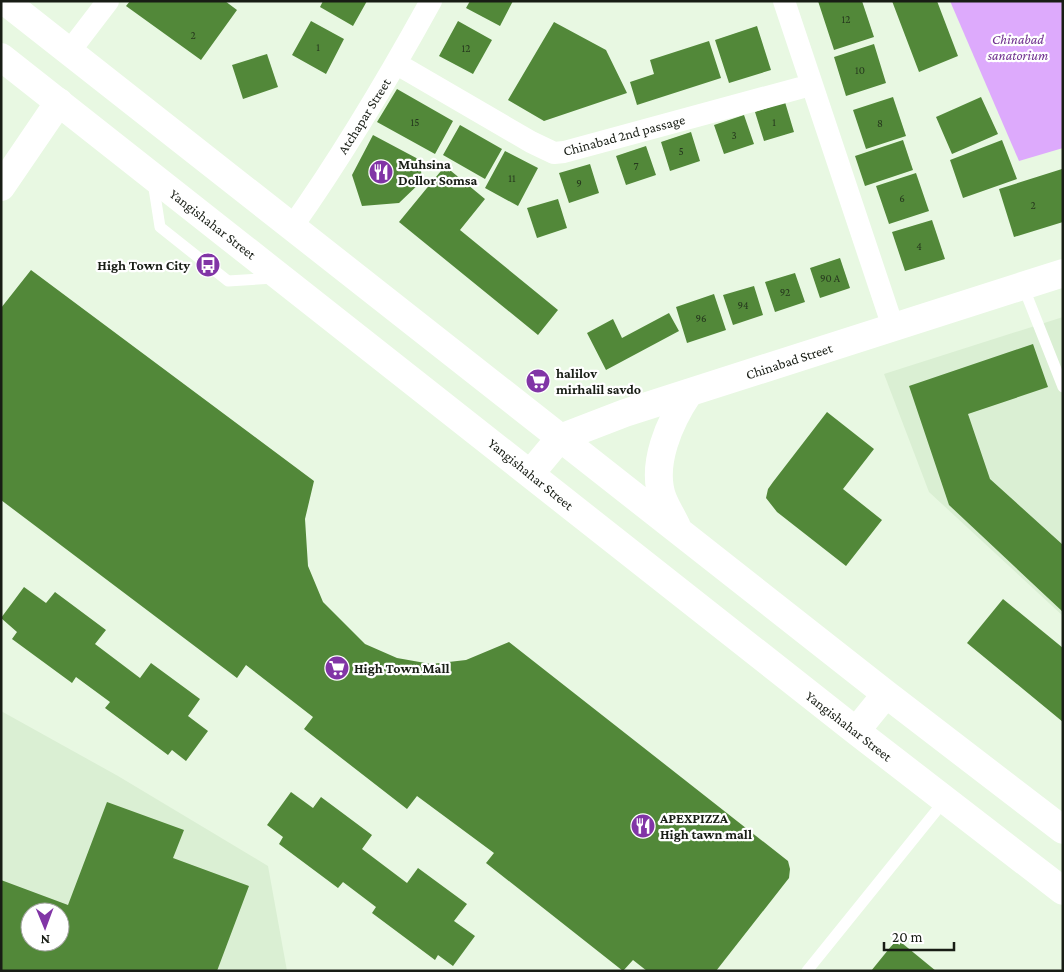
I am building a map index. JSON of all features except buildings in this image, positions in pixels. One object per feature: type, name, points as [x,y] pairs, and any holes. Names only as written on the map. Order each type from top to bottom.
[{"type":"main road","points":[[5,1],[886,694],[1063,830]]},
{"type":"main road","name":"Yangishahar Street","points":[[1,56],[856,731],[1063,890]]},
{"type":"main road","points":[[1,187],[59,102]]},
{"type":"main road","name":"Chinabad Street","points":[[530,474],[560,438],[609,419],[1063,273]]},
{"type":"main road","points":[[679,531],[662,498],[659,479],[665,441],[671,424],[689,393]]},
{"type":"main road","points":[[856,731],[886,694]]},
{"type":"street","points":[[69,52],[108,1]]},
{"type":"street","name":"Atchapar Street","points":[[292,227],[321,186],[397,64],[431,1]]},
{"type":"street","points":[[784,1],[893,327]]},
{"type":"street","name":"Chinabad 2nd passage","points":[[397,64],[531,142],[554,153],[564,152],[811,85]]},
{"type":"lane","points":[[152,175],[160,227],[228,281],[281,278]]},
{"type":"lane","points":[[1023,286],[1063,387]]},
{"type":"lane","points":[[807,971],[946,800]]},
{"type":"shaded area","points":[[1063,317],[1063,616],[929,492],[884,374]]},
{"type":"shaded area","points":[[1,711],[118,776],[268,866],[287,971],[1,971]]},
{"type":"green space","name":"Chinabad sanatorium","points":[[950,1],[1063,1],[1063,148],[1019,161]]},
{"type":"place","name":"Muhsina Dollor Somsa","points":[[381,172]]},
{"type":"place","name":"High Town City","points":[[208,265]]},
{"type":"place","name":"halilov mirhalil savdo","points":[[538,381]]},
{"type":"place","name":"High Town Mall","points":[[337,668]]},
{"type":"place","name":"APEXPIZZA High tawn mall","points":[[643,826]]}]
